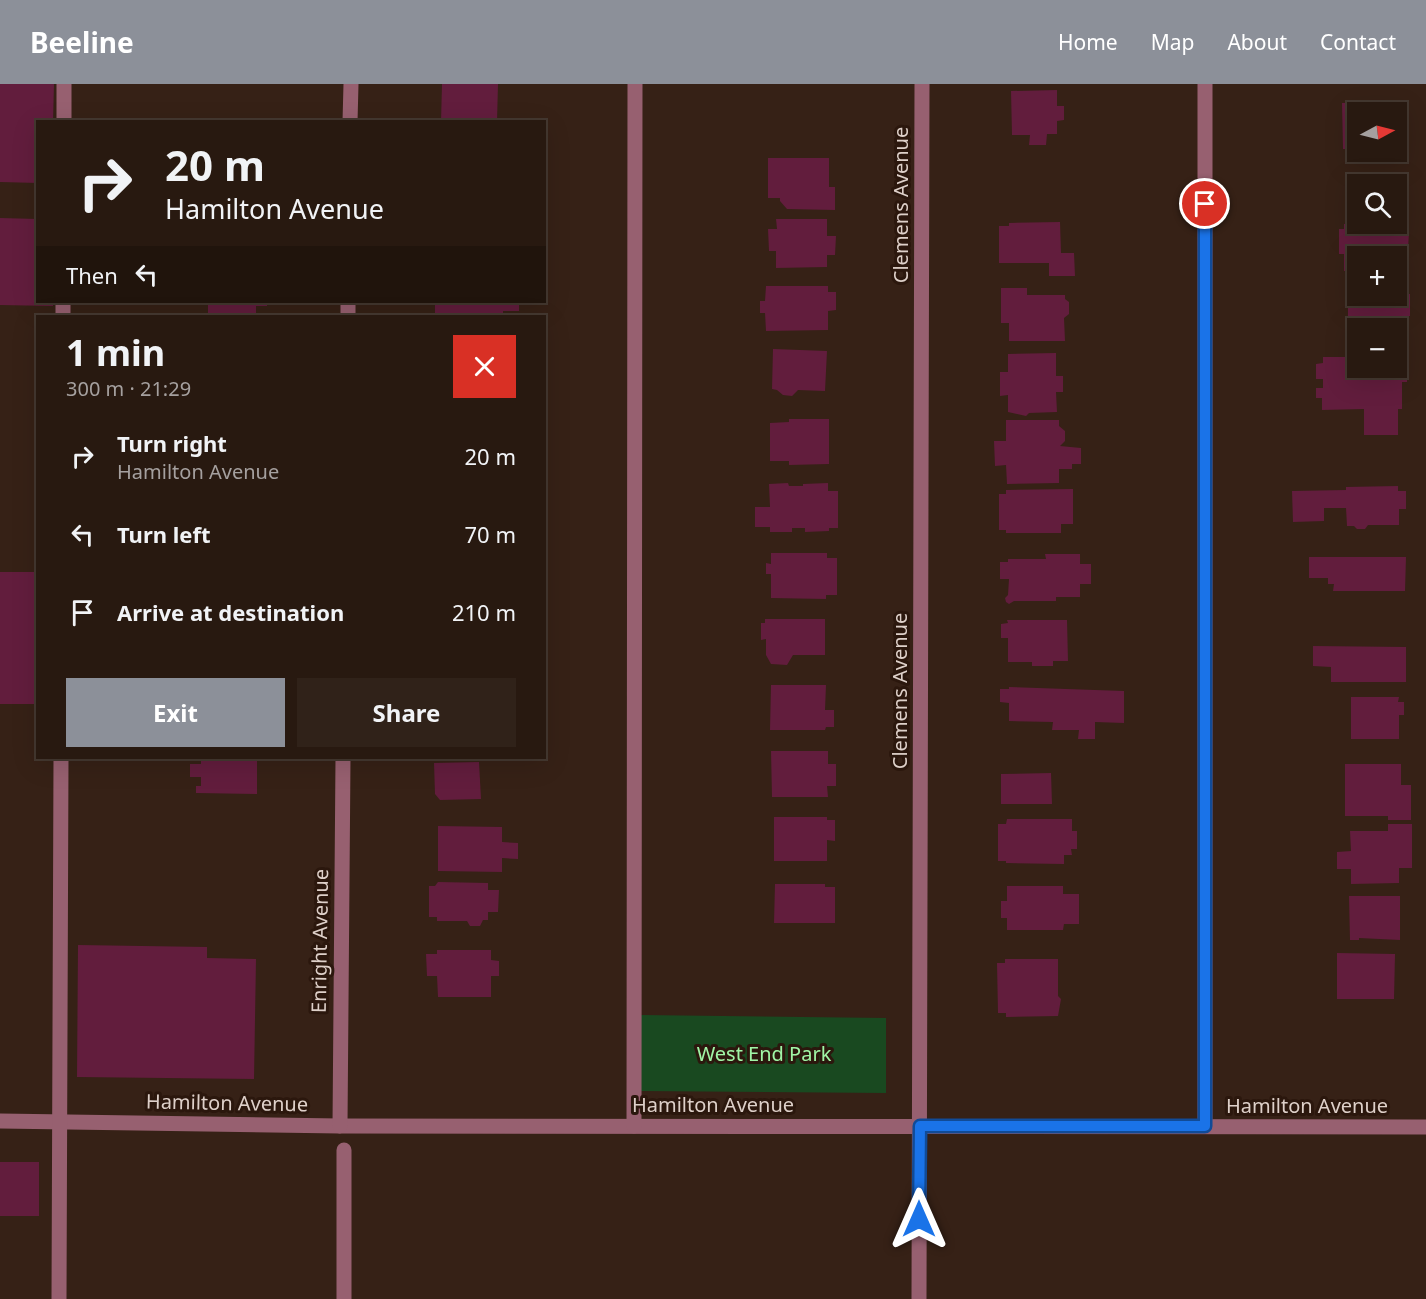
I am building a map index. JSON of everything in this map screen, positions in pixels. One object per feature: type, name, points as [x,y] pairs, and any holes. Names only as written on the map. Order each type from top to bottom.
[{"type":"street","points":[[64,84],[64,120]]},
{"type":"street","points":[[350,120],[351,84]]},
{"type":"street","points":[[634,1126],[635,84]]},
{"type":"street","name":"Clemens Avenue","points":[[919,1299],[922,84]]},
{"type":"street","points":[[1205,84],[1205,1126]]},
{"type":"street","points":[[59,1299],[62,759]]},
{"type":"street","name":"Enright Avenue","points":[[340,1126],[343,759]]},
{"type":"street","name":"Hamilton Avenue","points":[[0,1121],[340,1126],[1426,1127]]},
{"type":"street","points":[[344,1150],[344,1299]]},
{"type":"green space","name":"West End Park","points":[[641,1015],[886,1018],[886,1093],[641,1091]]},
{"type":"building","points":[[0,84],[54,84],[53,120],[36,120],[36,183],[0,182]]},
{"type":"building","points":[[442,84],[498,84],[497,120],[441,120]]},
{"type":"building","points":[[1057,90],[1057,106],[1064,106],[1064,120],[1057,121],[1057,134],[1047,134],[1046,145],[1029,145],[1030,135],[1012,135],[1011,91]]},
{"type":"building","points":[[1342,103],[1347,103],[1347,149],[1343,149]]},
{"type":"building","points":[[768,158],[829,158],[829,187],[835,187],[835,210],[787,209],[780,198],[768,198]]},
{"type":"building","points":[[0,218],[36,219],[36,303],[53,303],[53,306],[0,305]]},
{"type":"building","points":[[776,219],[827,219],[827,236],[836,236],[835,255],[827,255],[827,267],[776,268],[776,251],[769,251],[768,229],[777,229]]},
{"type":"building","points":[[1060,222],[1061,253],[1074,253],[1075,276],[1049,276],[1049,263],[999,263],[999,226],[1009,226],[1009,223]]},
{"type":"building","points":[[1344,224],[1347,224],[1347,234],[1407,234],[1409,232],[1408,250],[1407,246],[1347,246],[1347,271],[1344,271],[1344,254],[1339,254],[1339,229],[1344,229]]},
{"type":"building","points":[[766,286],[828,286],[828,292],[836,292],[836,310],[828,311],[828,330],[766,331],[765,313],[760,313],[760,301],[765,301]]},
{"type":"building","points":[[1001,288],[1027,288],[1027,295],[1065,295],[1065,299],[1069,302],[1069,314],[1064,318],[1065,341],[1009,341],[1009,323],[1001,323]]},
{"type":"building","points":[[1407,294],[1410,294],[1410,316],[1348,318],[1348,306],[1407,306]]},
{"type":"building","points":[[208,303],[267,303],[267,306],[256,306],[256,315],[208,315]]},
{"type":"building","points":[[435,303],[519,303],[519,311],[503,311],[503,315],[435,314]]},
{"type":"building","points":[[773,349],[827,351],[825,391],[798,390],[792,396],[783,395],[772,389]]},
{"type":"building","points":[[1056,353],[1056,376],[1063,376],[1063,392],[1056,392],[1057,412],[1029,413],[1026,416],[1008,412],[1008,395],[1000,396],[1000,372],[1008,372],[1008,354]]},
{"type":"building","points":[[1323,357],[1347,357],[1347,378],[1407,378],[1407,382],[1402,382],[1402,409],[1398,409],[1398,435],[1364,435],[1364,409],[1322,410],[1322,398],[1316,398],[1316,388],[1323,388],[1323,379],[1316,379],[1316,364],[1323,363]]},
{"type":"building","points":[[789,419],[829,419],[829,464],[789,465],[789,461],[770,461],[770,423],[789,422]]},
{"type":"building","points":[[1006,420],[1059,420],[1059,426],[1065,431],[1065,441],[1060,446],[1081,448],[1081,464],[1072,464],[1072,469],[1059,469],[1059,483],[1007,484],[1006,465],[995,466],[994,441],[1006,441]]},
{"type":"building","points":[[788,483],[789,486],[803,486],[803,484],[828,483],[828,491],[838,491],[838,528],[829,528],[829,531],[805,532],[805,528],[792,528],[792,532],[770,532],[770,527],[755,527],[755,507],[770,507],[769,484]]},
{"type":"building","points":[[1398,486],[1398,491],[1406,491],[1406,509],[1399,509],[1399,525],[1368,525],[1365,529],[1347,526],[1346,508],[1324,508],[1324,521],[1293,522],[1292,491]]},
{"type":"building","points":[[1073,489],[1073,524],[1061,524],[1061,533],[1006,533],[1006,530],[999,530],[999,494],[1006,494],[1006,490]]},
{"type":"building","points":[[771,553],[827,553],[827,558],[837,558],[837,595],[826,595],[826,599],[771,598],[771,574],[766,574],[766,563],[771,564]]},
{"type":"building","points":[[1045,554],[1080,554],[1080,564],[1091,564],[1091,584],[1080,584],[1080,597],[1056,597],[1056,601],[1014,601],[1009,604],[1006,602],[1009,579],[1000,579],[1000,562],[1008,562],[1008,559],[1046,559]]},
{"type":"building","points":[[1309,557],[1406,557],[1405,591],[1333,591],[1334,584],[1328,584],[1328,578],[1309,578]]},
{"type":"building","points":[[0,572],[36,572],[36,704],[0,704]]},
{"type":"building","points":[[765,619],[825,619],[825,655],[793,655],[787,665],[771,664],[766,655],[766,639],[761,640],[761,623],[765,623]]},
{"type":"building","points":[[1007,620],[1067,620],[1068,661],[1053,661],[1053,666],[1032,666],[1032,662],[1008,662],[1008,638],[1001,638],[1001,624],[1008,623]]},
{"type":"building","points":[[1313,646],[1406,647],[1406,682],[1331,682],[1331,667],[1313,666]]},
{"type":"building","points":[[771,685],[826,685],[825,710],[834,710],[834,727],[826,727],[825,730],[770,730]]},
{"type":"building","points":[[1009,687],[1124,691],[1124,723],[1095,722],[1095,739],[1078,739],[1079,730],[1052,730],[1053,722],[1009,721],[1009,703],[1000,702],[1000,689],[1009,689]]},
{"type":"building","points":[[1351,697],[1399,697],[1398,702],[1404,702],[1404,715],[1399,715],[1399,739],[1351,739]]},
{"type":"building","points":[[771,751],[828,751],[828,764],[836,764],[836,786],[827,786],[828,797],[772,797]]},
{"type":"building","points":[[201,759],[257,759],[257,794],[196,793],[196,786],[201,786],[201,777],[190,777],[190,764],[201,764]]},
{"type":"building","points":[[479,762],[481,799],[440,800],[435,794],[434,763]]},
{"type":"building","points":[[1345,764],[1401,764],[1401,785],[1411,785],[1411,820],[1388,820],[1388,816],[1345,816]]},
{"type":"building","points":[[1051,773],[1052,804],[1001,804],[1001,774]]},
{"type":"building","points":[[774,817],[827,817],[827,820],[835,820],[835,841],[827,840],[827,861],[774,861]]},
{"type":"building","points":[[1007,819],[1072,819],[1072,831],[1077,831],[1077,849],[1071,849],[1072,855],[1064,855],[1064,864],[998,861],[998,824],[1006,824]]},
{"type":"building","points":[[1388,824],[1412,824],[1412,868],[1399,868],[1399,883],[1351,884],[1351,869],[1337,869],[1337,852],[1351,851],[1350,831],[1388,831]]},
{"type":"building","points":[[438,826],[502,827],[502,842],[518,843],[518,859],[502,858],[502,872],[438,871]]},
{"type":"building","points":[[438,882],[488,883],[488,890],[499,890],[498,912],[488,912],[488,920],[483,920],[480,926],[470,926],[467,921],[437,921],[437,917],[429,917],[429,886],[435,886]]},
{"type":"building","points":[[775,884],[825,884],[825,887],[835,887],[835,923],[774,923]]},
{"type":"building","points":[[1007,886],[1063,886],[1063,894],[1079,894],[1079,924],[1064,924],[1063,930],[1007,930],[1007,918],[1001,918],[1001,901],[1007,901]]},
{"type":"building","points":[[1349,896],[1400,896],[1400,940],[1359,938],[1359,940],[1350,940]]},
{"type":"building","points":[[78,945],[207,947],[207,958],[256,959],[254,1079],[77,1077]]},
{"type":"building","points":[[437,950],[491,950],[491,960],[499,961],[499,976],[491,976],[491,997],[438,997],[437,976],[427,976],[426,954],[437,954]]},
{"type":"building","points":[[1337,953],[1395,954],[1394,999],[1337,999]]},
{"type":"building","points":[[1005,959],[1058,959],[1058,996],[1061,999],[1058,1016],[1006,1017],[1006,1013],[998,1013],[997,963],[1005,963]]},
{"type":"building","points":[[0,1162],[39,1162],[39,1216],[0,1216]]},
{"type":"route","points":[[919,1219],[920,1126],[1205,1126],[1205,204]]}]
